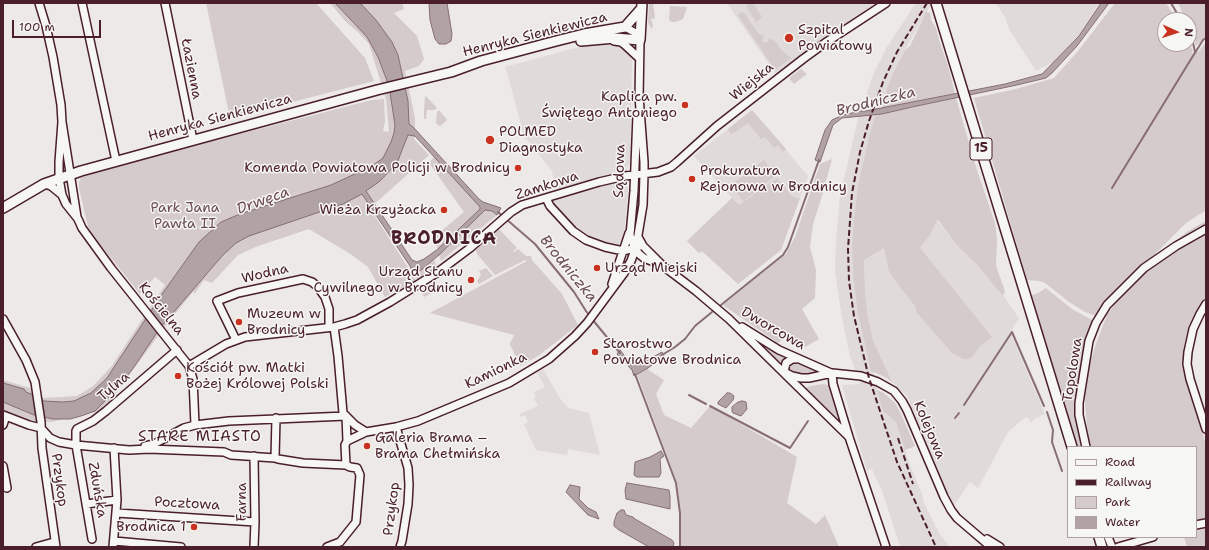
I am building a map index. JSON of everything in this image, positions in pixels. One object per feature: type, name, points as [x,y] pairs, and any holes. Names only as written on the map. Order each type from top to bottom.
[{"type":"main road","name":"15","points":[[936,3],[1072,446]]},
{"type":"main road","name":"Henryka Sienkiewicza","points":[[568,42],[584,34],[625,28],[642,6]]},
{"type":"main road","name":"Sądowa","points":[[640,40],[642,6]]},
{"type":"main road","name":"Henryka Sienkiewicza","points":[[3,208],[44,184],[70,174],[377,90],[451,72],[476,69],[530,51],[568,42],[615,38],[640,40]]},
{"type":"street","points":[[39,3],[53,57],[61,105],[62,122]]},
{"type":"street","points":[[82,3],[116,161]]},
{"type":"street","name":"Łazienna","points":[[164,3],[193,140]]},
{"type":"street","name":"Wiejska","points":[[634,175],[664,170],[677,162],[717,126],[803,59],[886,3]]},
{"type":"street","name":"Henryka Sienkiewicza","points":[[625,28],[634,32],[640,40]]},
{"type":"street","name":"Henryka Sienkiewicza","points":[[603,39],[620,42],[629,48],[639,58]]},
{"type":"street","name":"Sądowa","points":[[639,248],[631,240],[630,229],[633,207],[639,96],[640,40]]},
{"type":"street","name":"Sądowa","points":[[638,236],[644,174],[639,96]]},
{"type":"street","name":"Kościelna","points":[[62,122],[78,219],[82,228],[111,268],[189,366],[193,379],[195,425]]},
{"type":"street","name":"Kościelna","points":[[62,122],[59,178],[62,195],[66,204],[78,219]]},
{"type":"street","name":"Zamkowa","points":[[189,366],[226,344],[236,340],[257,335],[332,327],[357,320],[429,278],[470,248],[510,212],[522,206],[599,182],[634,175]]},
{"type":"street","points":[[44,184],[51,186],[62,195]]},
{"type":"street","points":[[546,198],[550,206],[573,231],[582,238],[605,247],[624,251],[639,248]]},
{"type":"street","name":"Kamionka","points":[[610,290],[630,229]]},
{"type":"street","name":"Topolowa","points":[[1086,446],[1079,415],[1079,403],[1088,341],[1096,323],[1107,305],[1144,268],[1176,246],[1206,229]]},
{"type":"street","name":"Kamionka","points":[[347,441],[366,432],[396,427],[418,421],[509,383],[549,359],[587,323],[626,269],[639,248],[638,236]]},
{"type":"street","name":"Dworcowa","points":[[639,248],[644,258],[663,266]]},
{"type":"street","name":"Dworcowa","points":[[639,248],[696,291],[729,319],[849,437]]},
{"type":"street","name":"Kamionka","points":[[624,251],[627,259],[626,269]]},
{"type":"street","points":[[631,261],[638,258],[644,258]]},
{"type":"street","name":"Wodna","points":[[236,340],[217,301],[238,293],[303,279],[312,282],[326,297],[332,327]]},
{"type":"street","points":[[1206,304],[1193,329],[1187,364],[1190,379],[1206,429]]},
{"type":"street","name":"Przykop","points":[[3,319],[26,360],[32,375],[37,396],[41,428],[41,443],[55,544]]},
{"type":"street","name":"Dworcowa","points":[[729,319],[796,359],[832,373],[833,384],[849,437],[886,547]]},
{"type":"street","points":[[332,327],[338,356],[343,413],[355,425],[366,432]]},
{"type":"street","name":"Tylna","points":[[76,445],[76,432],[78,429],[93,421],[106,411],[177,350]]},
{"type":"street","points":[[784,372],[786,363],[792,359],[796,359]]},
{"type":"street","name":"Kolejowa","points":[[784,372],[801,378],[809,378],[832,373],[864,376],[894,391],[907,410],[951,510],[961,521],[978,534],[1000,547]]},
{"type":"street","points":[[3,425],[5,416],[29,426],[41,428],[51,438],[59,442],[76,445],[129,450],[150,449],[226,452],[231,455],[275,458],[303,463],[346,465],[357,468],[360,474],[356,522],[340,542],[328,547]]},
{"type":"street","points":[[129,450],[149,445],[184,428],[195,425],[226,421],[276,418],[346,416]]},
{"type":"street","points":[[346,416],[346,465]]},
{"type":"street","points":[[275,458],[276,418]]},
{"type":"street","name":"Przykop","points":[[396,427],[408,468],[409,485],[408,504],[400,547]]},
{"type":"street","points":[[41,443],[44,440],[51,438]]},
{"type":"street","name":"Zduńska","points":[[76,445],[92,539]]},
{"type":"street","points":[[114,448],[117,500],[114,544],[181,547]]},
{"type":"street","name":"Farna","points":[[254,456],[254,547]]},
{"type":"street","points":[[3,466],[7,488]]},
{"type":"street","points":[[86,504],[117,500]]},
{"type":"street","name":"Pocztowa","points":[[117,513],[255,522]]},
{"type":"street","name":"Kolejowa","points":[[978,534],[991,547]]},
{"type":"street","points":[[1118,547],[1150,538]]},
{"type":"street","points":[[36,547],[55,544]]},
{"type":"shaded area","name":"Szpital Powiatowy","points":[[727,3],[878,3],[776,74]]},
{"type":"shaded area","points":[[916,3],[932,3],[903,53],[882,101],[870,140],[859,185],[868,352],[883,411],[896,422],[924,503],[939,533],[950,547],[898,547],[900,546],[882,491],[872,469],[867,471],[842,385],[860,384],[850,356],[842,318],[835,271],[840,196],[858,119],[873,75],[887,47]]},
{"type":"shaded area","points":[[996,3],[1099,3],[1081,33],[1053,62],[1036,71],[1009,29],[1006,19]]},
{"type":"shaded area","points":[[590,44],[619,46],[631,57],[632,60],[630,164],[627,168],[628,190],[624,231],[617,246],[610,246],[581,233],[572,226],[551,203],[552,200],[558,197],[558,189],[555,189],[552,171],[524,136],[505,67]]},
{"type":"shaded area","points":[[752,110],[808,176],[781,250],[738,284],[702,251],[699,253],[687,241],[732,198],[694,156]]},
{"type":"shaded area","points":[[937,220],[956,244],[1000,291],[1019,318],[1011,331],[1012,337],[1045,414],[1034,419],[1031,423],[1027,417],[1008,432],[978,488],[970,482],[953,507],[907,396],[892,382],[873,340],[868,318],[865,293],[864,260],[884,247],[888,268],[920,248],[932,232]]},
{"type":"shaded area","points":[[543,369],[559,397],[568,408],[589,413],[600,455],[568,449],[567,455],[536,450],[524,424],[528,422],[525,415],[521,417],[520,414],[538,406],[534,398],[536,396],[534,392],[545,387],[537,373]]},
{"type":"green space","points":[[206,3],[316,3],[365,58],[374,81],[230,118]]},
{"type":"green space","name":"Park Jana Pawła II","points":[[330,3],[402,3],[404,9],[394,13],[417,36],[424,59],[419,66],[405,71],[415,118],[414,139],[429,155],[379,200],[369,207],[416,280],[385,297],[368,267],[352,255],[309,229],[258,246],[238,255],[212,283],[204,280],[195,293],[193,292],[166,325],[108,404],[100,411],[51,422],[35,421],[3,410],[3,380],[33,389],[43,398],[77,396],[93,386],[111,367],[165,285],[155,277],[140,294],[99,243],[88,227],[79,188],[79,182],[85,175],[372,100],[384,99],[385,122],[383,131],[389,132],[386,99],[369,44],[345,21]]},
{"type":"green space","points":[[649,3],[653,3],[655,18],[651,19],[653,26],[652,29],[648,23]]},
{"type":"green space","points":[[753,3],[762,17],[756,22],[746,6]]},
{"type":"green space","points":[[1115,3],[1166,3],[1172,12],[1157,12],[1157,52],[1193,53],[1199,51],[1206,42],[1206,210],[1186,223],[1132,277],[1096,316],[1085,312],[1069,302],[1045,283],[1027,280],[974,98],[1016,89],[1054,78],[1078,51]]},
{"type":"green space","points":[[1178,3],[1206,3],[1206,36],[1197,45],[1197,12],[1182,12]]},
{"type":"green space","points":[[670,6],[687,7],[683,19],[675,22],[669,20]]},
{"type":"green space","points":[[742,12],[758,33],[764,36],[762,41],[767,43],[769,38],[775,41],[782,51],[791,58],[775,70],[738,15]]},
{"type":"green space","points":[[926,12],[930,13],[931,20],[936,28],[955,94],[882,108],[893,74],[905,50],[910,46]]},
{"type":"green space","points":[[801,69],[807,74],[794,84],[789,78]]},
{"type":"green space","points":[[426,96],[437,108],[435,110],[427,110],[426,119],[424,119],[425,97]]},
{"type":"green space","points":[[956,98],[976,167],[995,223],[997,240],[996,266],[1005,291],[1003,296],[977,265],[956,244],[937,220],[932,232],[920,248],[992,337],[979,347],[972,357],[963,359],[952,353],[917,313],[915,306],[891,275],[884,248],[864,260],[865,293],[868,318],[873,340],[892,382],[871,371],[858,313],[854,282],[852,248],[854,219],[858,186],[869,137],[875,116]]},
{"type":"green space","points":[[439,110],[447,120],[440,126],[436,123],[437,112]]},
{"type":"green space","points":[[752,110],[786,149],[783,152],[778,145],[774,148],[765,137],[761,139],[748,123],[734,133],[731,134],[729,132],[728,129]]},
{"type":"green space","points":[[434,157],[480,206],[480,209],[438,249],[432,239],[464,212],[429,163]]},
{"type":"green space","points":[[832,159],[813,224],[810,247],[816,270],[815,298],[802,309],[819,339],[805,347],[790,334],[778,343],[723,305],[786,254],[795,237],[820,164]]},
{"type":"green space","points":[[764,160],[776,175],[743,201],[731,185]]},
{"type":"green space","points":[[777,178],[792,196],[800,198],[781,250],[738,284],[702,251],[699,253],[687,241],[732,198],[739,205]]},
{"type":"green space","points":[[485,210],[492,211],[497,215],[441,261],[439,255]]},
{"type":"green space","points":[[1206,221],[1206,298],[1196,312],[1189,326],[1183,354],[1184,369],[1206,445],[1206,518],[1197,521],[1197,446],[1090,446],[1084,389],[1097,341],[1107,315],[1123,292],[1169,246],[1188,231]]},
{"type":"green space","points":[[499,229],[517,248],[513,251],[514,252],[518,249],[526,256],[531,256],[532,260],[562,294],[578,325],[538,356],[520,366],[510,344],[514,335],[430,313],[527,261],[525,260],[495,275],[477,254],[476,250]]},
{"type":"green space","points":[[434,260],[437,267],[420,279],[416,278],[412,271],[420,271]]},
{"type":"green space","points":[[486,268],[493,276],[479,284],[477,281],[481,275],[479,271]]},
{"type":"green space","points":[[434,282],[444,287],[424,297],[420,290]]},
{"type":"green space","points":[[1046,288],[1072,309],[1094,321],[1085,345],[1077,394],[1074,397],[1083,446],[1075,446],[1030,296]]},
{"type":"green space","points":[[764,346],[787,359],[782,365],[763,348]]},
{"type":"green space","points":[[792,362],[796,362],[820,372],[816,374],[804,375],[791,372],[789,367]]},
{"type":"green space","points":[[647,369],[664,380],[656,394],[664,415],[691,428],[710,406],[797,457],[787,503],[816,524],[825,515],[839,547],[681,547],[681,513],[677,483],[637,374]]},
{"type":"green space","points":[[824,384],[830,386],[841,422],[805,388]]},
{"type":"green space","points":[[877,390],[884,393],[895,403],[915,446],[905,450],[896,422],[883,411]]},
{"type":"green space","points":[[1206,529],[1206,547],[1187,547],[1184,538],[1197,538],[1197,531]]},
{"type":"water","points":[[335,3],[360,3],[376,20],[392,42],[398,55],[408,101],[409,124],[479,199],[483,202],[501,208],[497,215],[492,211],[485,210],[439,255],[420,271],[412,271],[362,194],[343,204],[249,236],[236,243],[223,255],[160,328],[134,367],[117,389],[95,411],[70,419],[53,419],[34,415],[3,402],[3,383],[24,389],[26,392],[44,401],[74,401],[91,393],[107,378],[162,294],[199,242],[221,222],[240,214],[331,185],[372,166],[383,158],[391,142],[395,125],[389,86],[378,57],[367,37]],"holes":[[[408,135],[415,136],[480,207],[480,209],[438,249],[417,262],[412,260],[366,191],[380,181],[397,163]]]},
{"type":"water","points":[[429,3],[447,3],[452,34],[451,41],[446,44],[439,44],[435,39],[430,20]]},
{"type":"water","points":[[1101,3],[1109,3],[1077,46],[1046,78],[882,114],[842,118],[833,125],[820,162],[815,160],[825,130],[832,120],[843,115],[1005,84],[1042,74],[1079,36]]},
{"type":"water","points":[[620,350],[631,364],[644,362],[662,352],[664,356],[634,376],[632,370],[617,354]]},
{"type":"water","points":[[727,393],[734,396],[733,400],[726,408],[718,404],[718,402]]},
{"type":"water","points":[[738,402],[746,402],[747,409],[741,416],[733,413],[732,407]]},
{"type":"water","points":[[661,451],[664,456],[660,459],[661,473],[659,477],[637,477],[634,475],[635,462],[650,457]]},
{"type":"water","points":[[627,483],[669,490],[670,509],[626,499],[625,490]]},
{"type":"water","points":[[570,485],[580,487],[579,499],[588,508],[596,512],[599,519],[588,515],[566,492]]},
{"type":"water","points":[[624,510],[626,515],[633,517],[672,540],[674,543],[673,547],[649,547],[619,530],[614,526],[614,522],[617,513]]},
{"type":"waterway","points":[[1171,3],[1176,12]]},
{"type":"waterway","points":[[1112,188],[1203,40],[1206,38]]},
{"type":"waterway","name":"Brodniczka","points":[[721,305],[783,255],[788,247],[819,160]]},
{"type":"waterway","name":"Brodniczka","points":[[498,212],[535,244],[574,292],[590,316]]},
{"type":"waterway","name":"Brodniczka","points":[[662,355],[685,339],[695,326],[712,312]]},
{"type":"waterway","name":"Brodniczka","points":[[592,319],[620,353]]},
{"type":"waterway","points":[[1012,332],[1044,406]]},
{"type":"waterway","points":[[964,405],[1012,332]]},
{"type":"waterway","points":[[635,374],[676,483],[680,513],[680,547]]},
{"type":"waterway","points":[[689,395],[706,404]]},
{"type":"waterway","points":[[710,406],[790,448],[808,421]]},
{"type":"waterway","points":[[1047,412],[1053,430],[1052,442],[1062,471]]},
{"type":"waterway","points":[[955,418],[959,413]]},
{"type":"railway","points":[[927,3],[897,52],[883,82],[869,121],[860,152],[852,193],[848,249],[849,281],[854,316],[869,378],[897,462],[936,547]]},
{"type":"railway","points":[[898,438],[913,484]]},
{"type":"place","name":"Szpital Powiatowy","points":[[789,38]]},
{"type":"place","name":"Kaplica pw. Świętego Antoniego","points":[[685,105]]},
{"type":"place","name":"POLMED Diagnostyka","points":[[490,140]]},
{"type":"place","name":"Komenda Powiatowa Policji w Brodnicy","points":[[518,168]]},
{"type":"place","name":"Prokuratura Rejonowa w Brodnicy","points":[[692,179]]},
{"type":"place","name":"Wieża Krzyżacka","points":[[444,210]]},
{"type":"place","name":"Urząd Miejski","points":[[597,268]]},
{"type":"place","name":"Urząd Stanu Cywilnego w Brodnicy","points":[[471,280]]},
{"type":"place","name":"Muzeum w Brodnicy","points":[[239,322]]},
{"type":"place","name":"Starostwo Powiatowe Brodnica","points":[[595,352]]},
{"type":"place","name":"Kościół pw. Matki Bożej Królowej Polski","points":[[178,376]]},
{"type":"place","name":"Galeria Brama – Brama Chełmińska","points":[[367,446]]},
{"type":"place","name":"Brodnica 1","points":[[194,527]]},
{"type":"district","name":"BRODNICA","points":[[444,239]]},
{"type":"district","name":"STARE MIASTO","points":[[200,437]]},
{"type":"water label","name":"Drwęca","points":[[263,201]]}]
